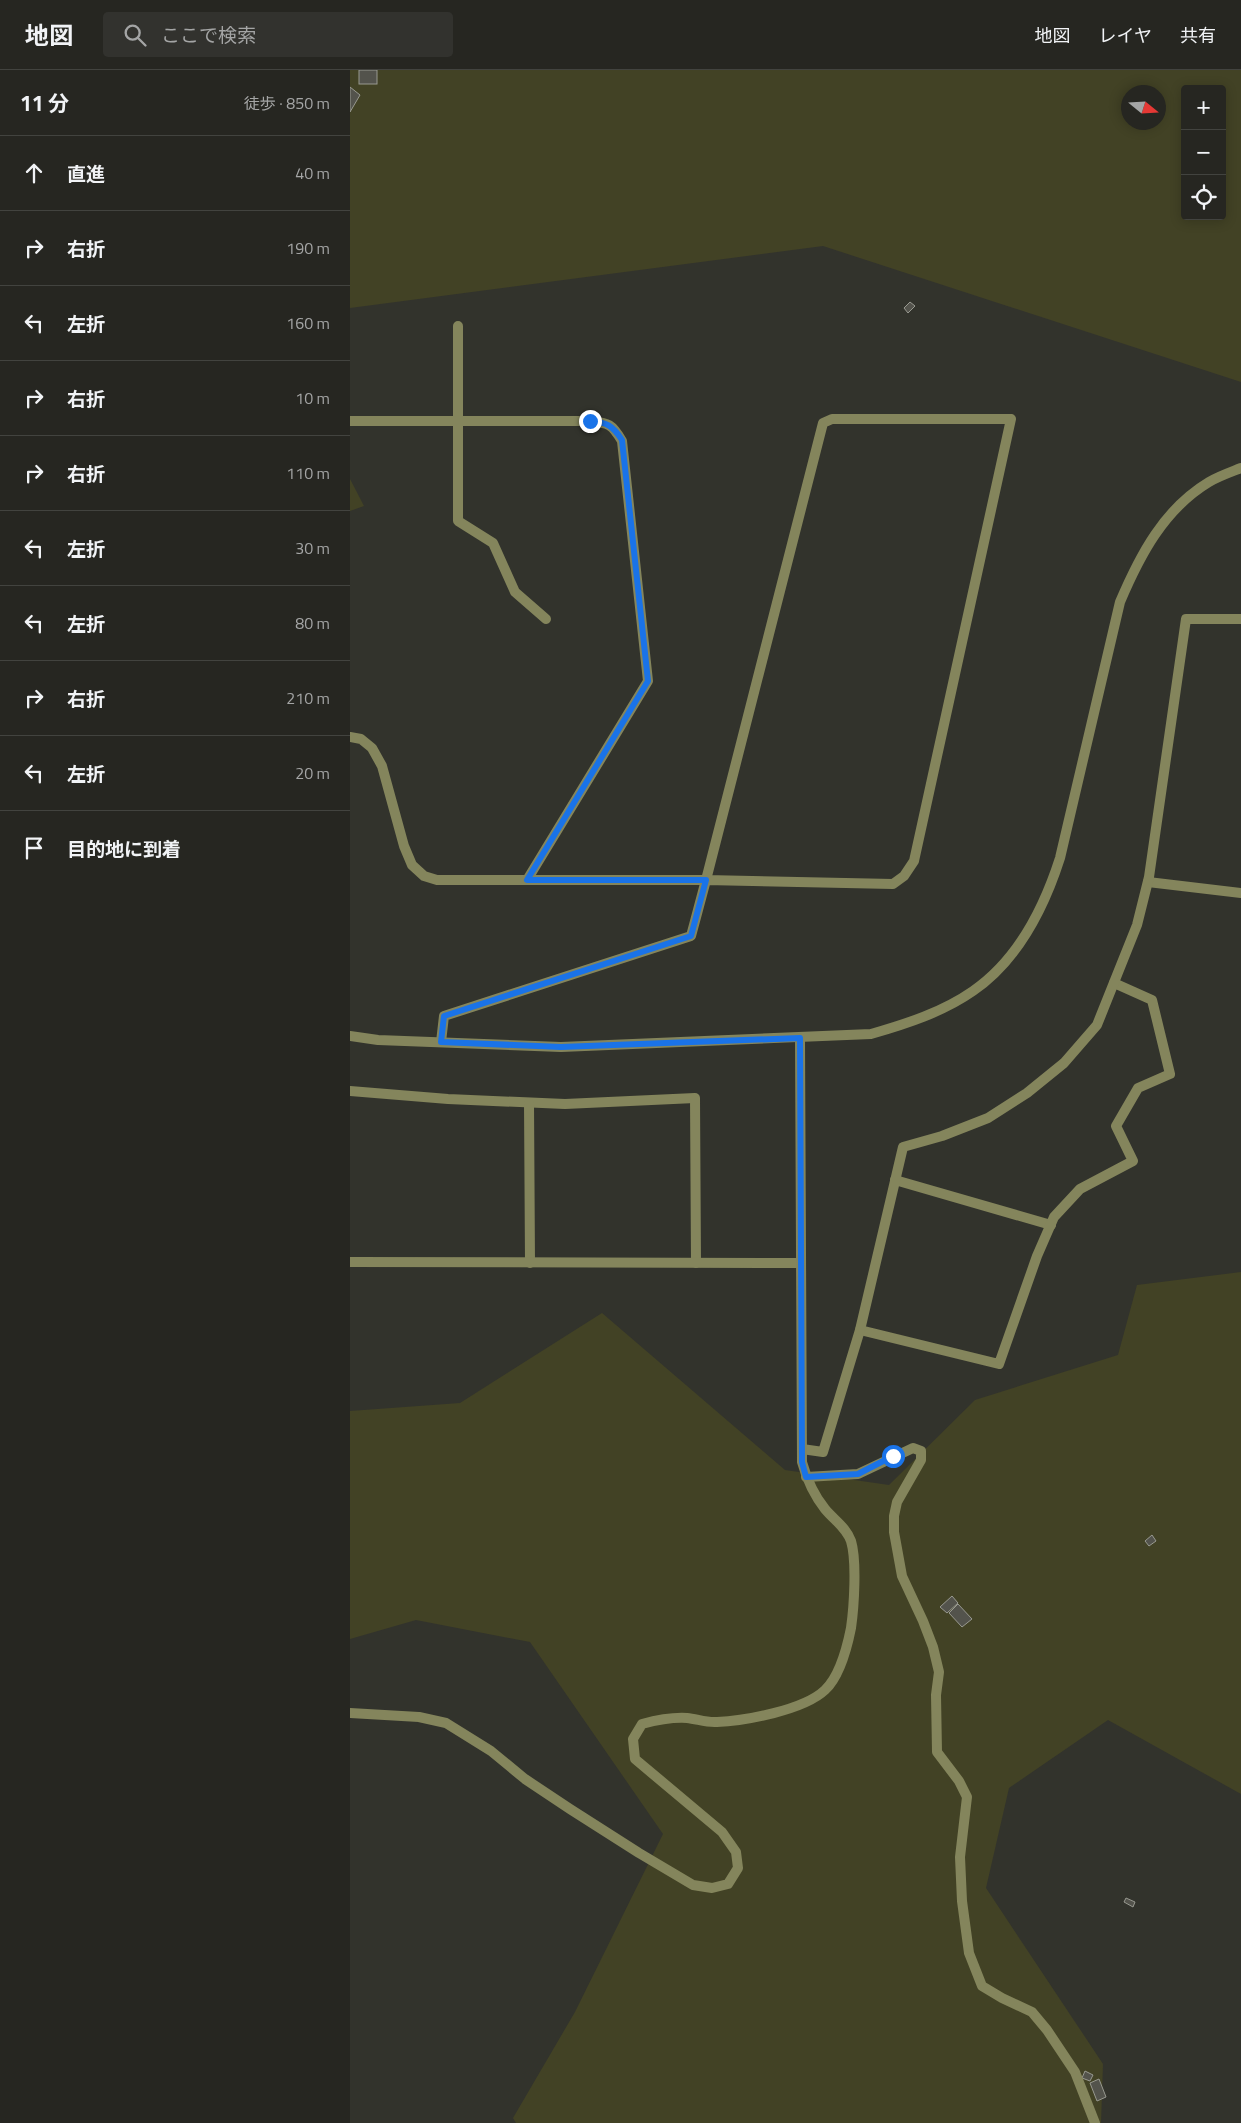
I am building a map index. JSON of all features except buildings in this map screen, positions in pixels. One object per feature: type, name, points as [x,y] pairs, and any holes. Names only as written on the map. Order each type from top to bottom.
[{"type":"street","points":[[458,326],[458,521],[493,543],[515,592],[546,619]]},
{"type":"street","points":[[350,737],[361,739],[372,748],[382,766],[404,846],[412,865],[424,876],[437,880],[706,880],[893,884],[904,876],[914,861],[1011,419],[832,419],[823,423],[706,880],[691,936],[444,1016],[441,1042]]},
{"type":"street","points":[[350,421],[604,422],[614,427],[622,440],[648,681],[527,880]]},
{"type":"street","points":[[350,1036],[378,1040],[561,1047],[871,1034],[908,1024],[973,991],[996,971],[1018,946],[1038,915],[1050,889],[1060,858],[1120,602],[1136,565],[1152,537],[1180,503],[1210,482],[1241,468]]},
{"type":"street","points":[[802,1449],[823,1452],[860,1330],[903,1147],[942,1136],[988,1118],[1027,1093],[1064,1063],[1097,1025],[1137,925],[1148,882],[1186,618],[1241,619]]},
{"type":"street","points":[[1148,882],[1241,893]]},
{"type":"street","points":[[860,1330],[999,1364],[1037,1256],[1054,1217],[1080,1189],[1133,1162],[1116,1126],[1138,1088],[1170,1074],[1152,1000],[1114,983]]},
{"type":"street","points":[[350,1713],[419,1717],[446,1724],[491,1751],[525,1779],[570,1810],[693,1885],[712,1888],[728,1884],[738,1868],[736,1852],[722,1832],[635,1759],[633,1739],[642,1724],[662,1719],[687,1718],[714,1723],[742,1721],[802,1704],[825,1690],[839,1669],[848,1642],[854,1607],[852,1544],[847,1532],[808,1486],[802,1462],[800,1038]]},
{"type":"street","points":[[350,1091],[404,1096],[565,1104],[695,1098],[696,1263]]},
{"type":"street","points":[[529,1103],[530,1263]]},
{"type":"street","points":[[895,1180],[1051,1225]]},
{"type":"street","points":[[350,1262],[800,1263]]},
{"type":"street","points":[[806,1477],[858,1474],[913,1448],[922,1451],[921,1460],[897,1502],[894,1516],[894,1532],[902,1576],[923,1621],[933,1647],[939,1672],[936,1695],[937,1752],[959,1781],[967,1797],[960,1857],[962,1901],[969,1953],[982,1986],[1032,2012],[1047,2030],[1075,2072],[1095,2123]]},
{"type":"shaded area","points":[[350,70],[1241,70],[1241,382],[823,246],[350,308]]},
{"type":"shaded area","points":[[350,479],[364,506],[350,511]]},
{"type":"shaded area","points":[[1241,1272],[1241,1794],[1108,1720],[1009,1788],[986,1888],[1103,2064],[1101,2123],[516,2123],[513,2118],[575,2012],[663,1834],[530,1642],[416,1620],[350,1639],[350,1411],[460,1403],[602,1313],[785,1470],[889,1485],[975,1400],[1118,1355],[1137,1285]]},
{"type":"route","points":[[590,421],[604,422],[614,427],[622,440],[648,681],[527,880],[706,880],[691,936],[444,1016],[441,1042],[561,1047],[707,1040],[800,1038],[802,1462],[806,1477],[858,1474],[893,1456]]}]
